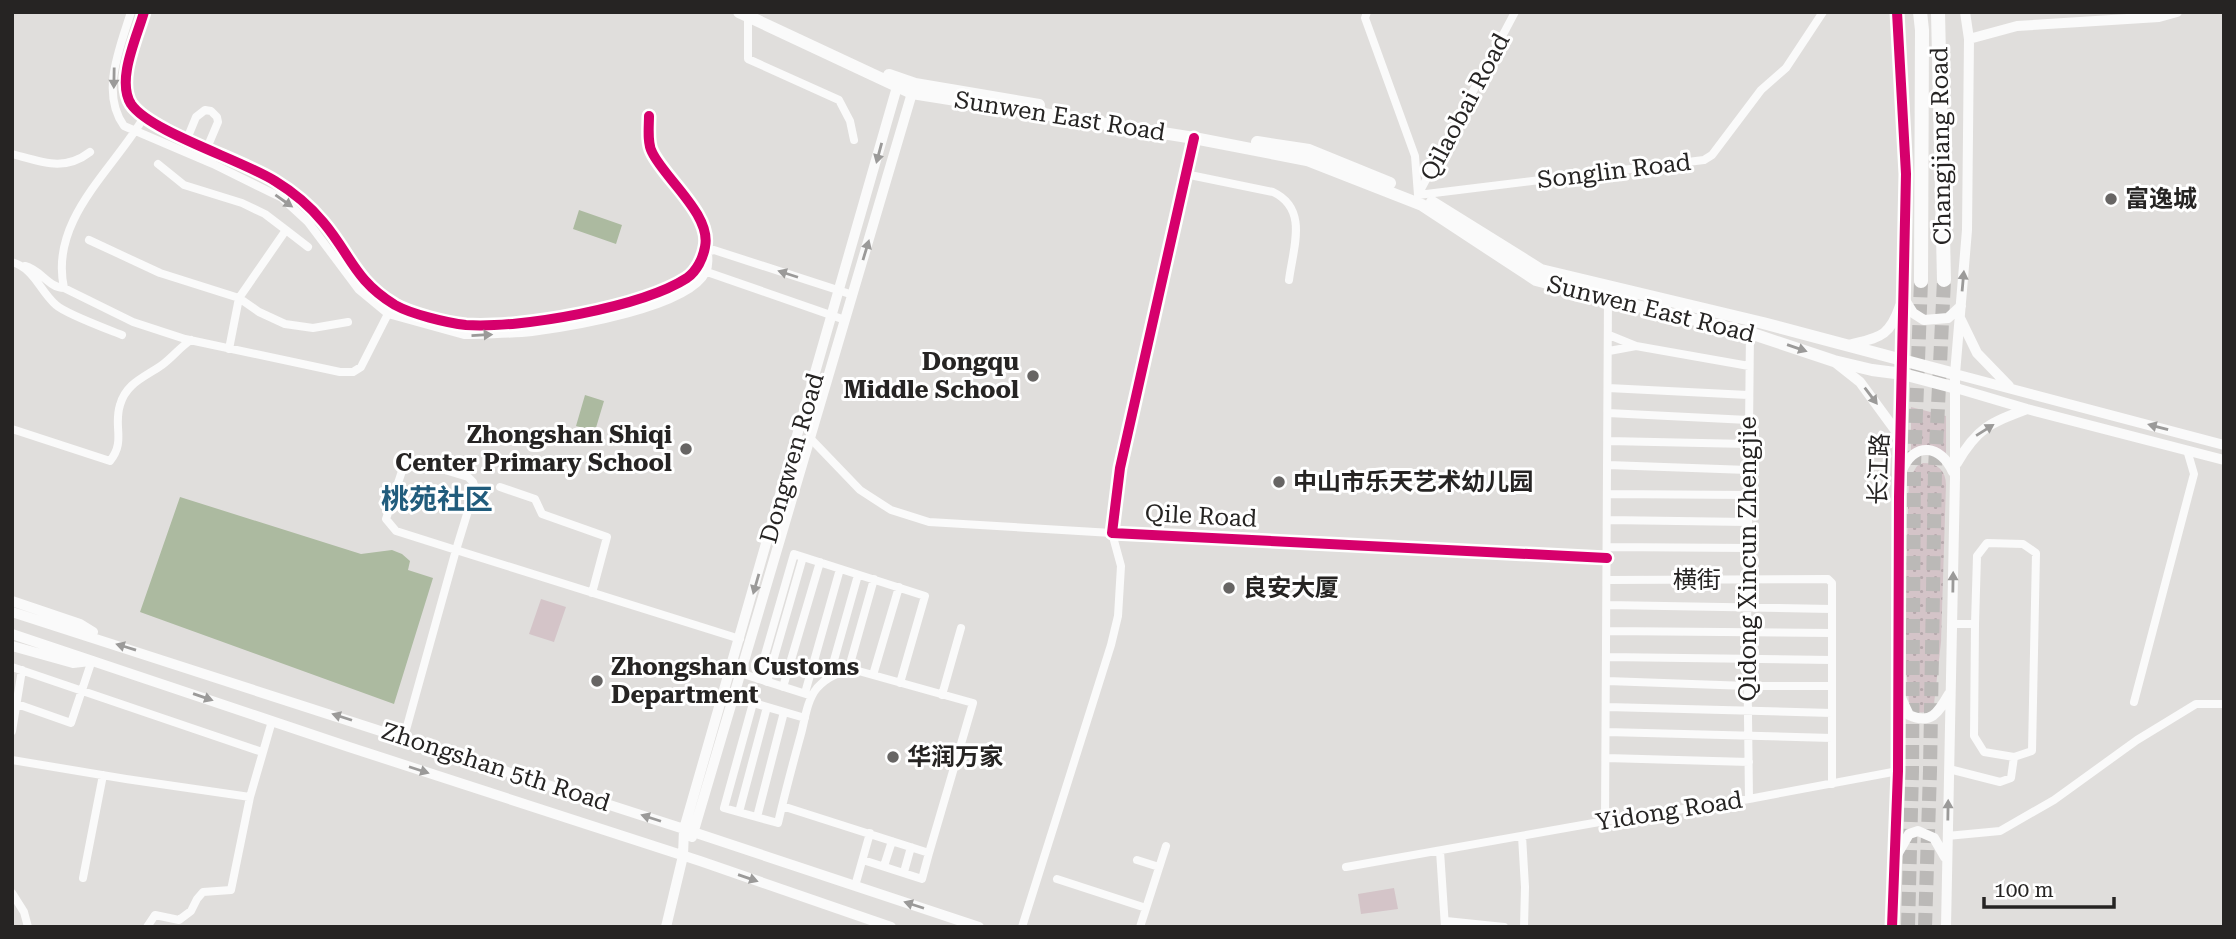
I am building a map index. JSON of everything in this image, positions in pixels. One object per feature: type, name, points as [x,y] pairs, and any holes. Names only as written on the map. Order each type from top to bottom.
[{"type":"highway","name":"Changjiang Road","points":[[1920,12],[1921,281]]},
{"type":"highway","name":"Changjiang Road","points":[[1937,12],[1944,280]]},
{"type":"main road","name":"长江路","points":[[1892,927],[1898,771],[1899,475],[1906,174],[1897,12]]},
{"type":"main road","points":[[1946,927],[1955,374],[1967,230],[1969,39],[1965,12]]},
{"type":"main road","points":[[1969,39],[2017,26],[2159,17],[2177,12]]},
{"type":"main road","name":"Sunwen East Road","points":[[746,13],[912,93],[1307,159],[1416,198]]},
{"type":"main road","name":"Sunwen East Road","points":[[746,13],[915,84],[1309,150],[1416,198],[1536,279],[1849,345],[2224,445]]},
{"type":"main road","name":"Dongwen Road","points":[[689,830],[740,639],[897,88]]},
{"type":"main road","name":"Dongwen Road","points":[[689,830],[740,673],[912,93]]},
{"type":"main road","points":[[1903,297],[1913,313],[1924,320],[1948,318],[1961,306]]},
{"type":"main road","points":[[1849,345],[1885,334],[1895,320],[1903,297]]},
{"type":"main road","points":[[1960,318],[1978,353],[2010,388]]},
{"type":"main road","name":"Sunwen East Road","points":[[1751,326],[1834,361],[1903,374],[2224,460]]},
{"type":"main road","points":[[1834,361],[1860,382],[1901,438]]},
{"type":"main road","points":[[1955,465],[1979,432],[2027,409]]},
{"type":"main road","points":[[1899,475],[1906,460],[1921,450],[1931,450],[1947,459],[1955,478]]},
{"type":"main road","points":[[12,601],[80,624],[100,639]]},
{"type":"main road","name":"Zhongshan 5th Road","points":[[12,611],[689,830],[979,927]]},
{"type":"main road","name":"Zhongshan 5th Road","points":[[12,634],[891,927]]},
{"type":"main road","name":"Zhongshan 5th Road","points":[[12,646],[73,663],[92,660]]},
{"type":"main road","points":[[1898,690],[1909,715],[1919,720],[1926,720],[1937,712],[1950,692]]},
{"type":"main road","points":[[666,927],[689,830]]},
{"type":"main road","points":[[1895,860],[1901,843],[1909,834],[1918,831],[1934,838],[1947,860]]},
{"type":"street","points":[[131,12],[114,68],[117,116],[124,125],[282,198],[317,232],[359,290],[388,314],[464,335],[531,332],[631,313],[660,303],[694,286],[707,271],[706,239],[696,213],[650,150],[649,116]]},
{"type":"street","points":[[144,12],[127,69],[125,88],[131,103],[144,117],[288,188],[324,223],[362,279],[393,304],[453,323],[524,323],[611,306],[655,294],[688,277],[708,250]]},
{"type":"street","points":[[1367,12],[1365,18],[1372,41],[1415,156],[1416,198]]},
{"type":"street","name":"Qilaobai Road","points":[[1416,198],[1515,12]]},
{"type":"street","name":"Songlin Road","points":[[1416,198],[1704,160],[1712,155],[1761,90],[1786,68],[1823,12]]},
{"type":"street","points":[[746,13],[748,59],[839,100],[850,121],[854,139]]},
{"type":"street","points":[[187,139],[200,113],[211,111],[218,117],[218,122],[207,148]]},
{"type":"street","points":[[64,288],[62,264],[71,224],[80,205],[144,117]]},
{"type":"street","name":"Qile Road","points":[[1194,138],[1120,468],[1112,533],[1607,558]]},
{"type":"street","points":[[12,155],[57,165],[78,161],[90,152]]},
{"type":"street","points":[[158,164],[184,185],[242,203],[265,214],[308,247]]},
{"type":"street","points":[[1185,174],[1273,192],[1291,205],[1297,219],[1289,280]]},
{"type":"street","points":[[229,349],[239,298],[286,230]]},
{"type":"street","points":[[706,239],[701,261],[707,271],[845,320]]},
{"type":"street","points":[[89,240],[160,273],[239,298],[259,312],[285,324],[313,328],[348,322]]},
{"type":"street","points":[[708,250],[853,295]]},
{"type":"street","points":[[12,262],[36,269],[56,288],[64,288],[134,321],[191,341],[340,373],[353,372],[361,367],[393,304]]},
{"type":"street","points":[[22,265],[56,306],[122,335]]},
{"type":"street","points":[[1605,821],[1608,293]]},
{"type":"street","name":"Qidong Xincun Zhengjie","points":[[1749,799],[1748,395],[1751,326]]},
{"type":"street","points":[[1609,335],[1636,346],[1749,366]]},
{"type":"street","points":[[12,429],[110,461],[120,443],[117,423],[120,405],[127,390],[137,380],[165,363],[179,347],[191,341]]},
{"type":"street","points":[[1609,351],[1636,346]]},
{"type":"street","points":[[1608,388],[1748,395]]},
{"type":"street","points":[[1608,413],[1748,420]]},
{"type":"street","points":[[810,438],[860,490],[891,510],[929,523],[1112,533],[1121,566],[1114,636],[1022,927]]},
{"type":"street","points":[[1608,441],[1748,444]]},
{"type":"street","points":[[2134,702],[2194,474],[2187,450]]},
{"type":"street","points":[[406,459],[386,519],[396,531],[740,639]]},
{"type":"street","points":[[404,737],[475,488],[468,477],[425,464]]},
{"type":"street","points":[[1608,466],[1748,470]]},
{"type":"street","points":[[500,487],[535,499],[542,514],[607,537],[592,593]]},
{"type":"street","points":[[1608,494],[1748,495]]},
{"type":"street","points":[[1608,520],[1748,522]]},
{"type":"street","points":[[1987,543],[2023,544],[2036,553],[2032,751],[2014,757],[1984,752],[1974,736],[1977,645],[1975,624],[1977,556],[1987,543]]},
{"type":"street","points":[[1607,547],[1748,548]]},
{"type":"street","points":[[758,679],[794,554],[925,596],[900,683]]},
{"type":"street","points":[[767,682],[803,557]]},
{"type":"street","points":[[783,687],[820,562]]},
{"type":"street","points":[[753,702],[724,808],[778,823],[840,569]]},
{"type":"street","points":[[829,678],[858,575]]},
{"type":"street","points":[[848,671],[874,579]]},
{"type":"street","name":"横街","points":[[1607,580],[1828,579],[1832,583],[1832,609]]},
{"type":"street","points":[[873,675],[899,587]]},
{"type":"street","points":[[1607,605],[1832,609],[1832,784]]},
{"type":"street","points":[[1952,624],[1975,624]]},
{"type":"street","points":[[942,695],[961,628]]},
{"type":"street","points":[[1607,631],[1832,633]]},
{"type":"street","points":[[1607,657],[1832,660]]},
{"type":"street","points":[[16,704],[71,723],[92,660]]},
{"type":"street","points":[[12,667],[262,751]]},
{"type":"street","points":[[12,731],[22,670]]},
{"type":"street","points":[[808,695],[829,678],[855,670],[973,703],[922,878],[863,860]]},
{"type":"street","points":[[740,673],[808,695]]},
{"type":"street","points":[[1607,681],[1832,686]]},
{"type":"street","points":[[733,696],[805,718]]},
{"type":"street","points":[[1947,836],[2000,831],[2054,800],[2137,740],[2196,704],[2224,704]]},
{"type":"street","points":[[739,812],[767,707]]},
{"type":"street","points":[[1607,708],[1832,713]]},
{"type":"street","points":[[757,817],[784,712]]},
{"type":"street","points":[[147,927],[155,915],[179,920],[186,916],[203,892],[231,890],[250,797],[272,721]]},
{"type":"street","points":[[1607,732],[1832,738]]},
{"type":"street","points":[[1949,769],[2000,782],[2011,778],[2014,757]]},
{"type":"street","points":[[1606,758],[1749,762]]},
{"type":"street","points":[[12,760],[250,797]]},
{"type":"street","name":"Yidong Road","points":[[1346,867],[1898,771]]},
{"type":"street","points":[[83,878],[103,775]]},
{"type":"street","points":[[782,806],[929,853]]},
{"type":"street","points":[[855,886],[870,834]]},
{"type":"street","points":[[1521,836],[1525,887],[1524,927]]},
{"type":"street","points":[[884,866],[892,841]]},
{"type":"street","points":[[1140,927],[1166,846]]},
{"type":"street","points":[[904,873],[911,847]]},
{"type":"street","points":[[1440,851],[1445,924],[1504,927]]},
{"type":"street","points":[[1137,860],[1159,867]]},
{"type":"street","points":[[1057,879],[1146,908]]},
{"type":"street","points":[[12,893],[28,924]]},
{"type":"shaded area","points":[[579,210],[622,225],[616,244],[573,229]]},
{"type":"shaded area","points":[[585,395],[604,401],[595,431],[576,426]]},
{"type":"shaded area","points":[[1911,407],[1946,416],[1946,455],[1929,445],[1911,452]]},
{"type":"shaded area","points":[[1923,463],[1933,464],[1940,469],[1945,476],[1946,485],[1941,642],[1934,704],[1926,712],[1917,712],[1909,702],[1904,644],[1909,479],[1917,466]]},
{"type":"shaded area","points":[[180,497],[361,554],[392,550],[410,561],[408,570],[433,578],[394,704],[140,612]]},
{"type":"shaded area","points":[[541,599],[566,607],[554,642],[529,634]]},
{"type":"shaded area","points":[[1394,888],[1398,909],[1361,914],[1358,894]]},
{"type":"tunnel","points":[[1925,927],[1935,470],[1944,280]]},
{"type":"tunnel","points":[[1908,927],[1914,466],[1921,281]]},
{"type":"cycle path","points":[[144,12],[127,71],[127,94],[131,104],[157,125],[282,185],[318,216],[362,276],[381,296],[410,312],[429,318],[466,325],[548,320],[641,298],[667,289],[691,275],[703,256],[705,235],[701,222],[686,197],[650,148],[649,116]]},
{"type":"cycle path","points":[[1892,927],[1898,771],[1899,497],[1906,174],[1897,12]]},
{"type":"cycle path","points":[[1194,138],[1120,468],[1112,533],[1607,558]]},
{"type":"place","name":"富逸城","points":[[2111,199]]},
{"type":"place","name":"Dongqu Middle School","points":[[1033,376]]},
{"type":"place","name":"Zhongshan Shiqi Center Primary School","points":[[686,449]]},
{"type":"place","name":"中山市乐天艺术幼儿园","points":[[1279,482]]},
{"type":"place","name":"良安大厦","points":[[1229,588]]},
{"type":"place","name":"Zhongshan Customs Department","points":[[597,681]]},
{"type":"place","name":"华润万家","points":[[893,757]]},
{"type":"district","name":"桃苑社区","points":[[437,499]]}]
